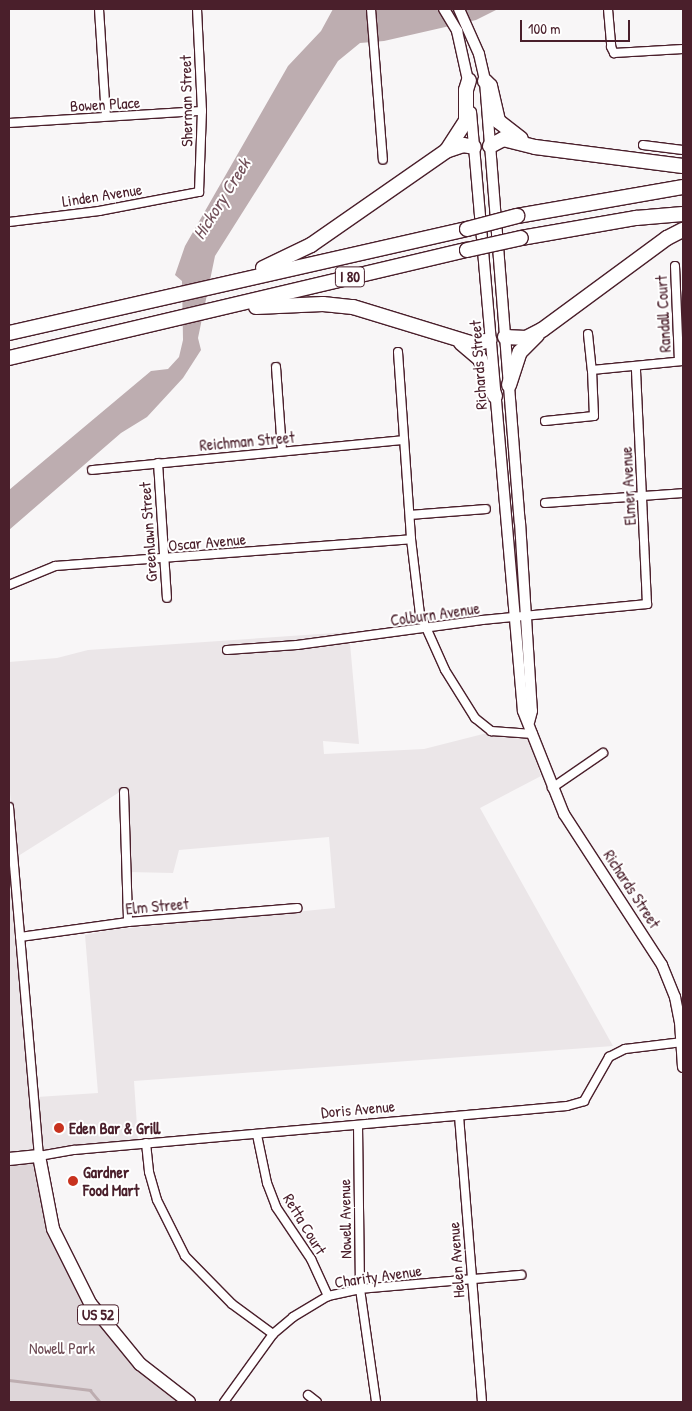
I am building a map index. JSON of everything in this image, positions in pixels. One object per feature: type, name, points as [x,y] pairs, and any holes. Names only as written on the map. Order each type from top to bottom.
[{"type":"highway","points":[[446,151],[466,121],[466,90],[469,80]]},
{"type":"highway","points":[[485,81],[490,86],[498,121],[510,134],[534,147]]},
{"type":"highway","points":[[490,146],[503,139],[534,147],[683,166]]},
{"type":"highway","points":[[237,280],[311,245],[446,151],[463,145],[474,147]]},
{"type":"highway","name":"I 80","points":[[9,333],[517,216],[683,187]]},
{"type":"highway","name":"I 80","points":[[9,358],[521,238],[636,218],[683,214]]},
{"type":"highway","points":[[509,385],[520,352],[542,330],[667,238],[683,230]]},
{"type":"highway","points":[[233,306],[249,308],[323,304],[353,307],[456,340],[474,344],[490,340]]},
{"type":"highway","points":[[505,337],[526,338],[542,330]]},
{"type":"highway","points":[[456,340],[480,359],[495,396]]},
{"type":"main road","name":"Doris Avenue","points":[[9,1159],[38,1156]]},
{"type":"main road","name":"US 52","points":[[38,1156],[53,1229],[90,1303],[140,1364],[190,1402]]},
{"type":"street","points":[[98,9],[106,116]]},
{"type":"street","name":"Sherman Street","points":[[197,9],[202,111],[199,192]]},
{"type":"street","points":[[371,9],[383,160]]},
{"type":"street","name":"Richards Street","points":[[444,9],[457,31],[469,80],[523,711],[529,722],[552,788],[564,814],[662,965],[675,997],[682,1042],[683,1067]]},
{"type":"street","name":"Richards Street","points":[[459,9],[470,28],[485,81],[526,616],[532,711],[529,722]]},
{"type":"street","points":[[608,9],[611,46],[614,53],[683,49]]},
{"type":"street","name":"Bowen Place","points":[[9,123],[202,111]]},
{"type":"street","points":[[643,145],[683,150]]},
{"type":"street","points":[[474,147],[490,146]]},
{"type":"street","name":"Linden Avenue","points":[[9,222],[99,211],[199,192]]},
{"type":"street","name":"Randall Court","points":[[675,266],[681,361]]},
{"type":"street","points":[[545,421],[594,416],[588,334]]},
{"type":"street","points":[[490,340],[505,337]]},
{"type":"street","points":[[398,352],[411,539],[420,614],[426,630],[462,701],[475,718],[491,732],[533,734]]},
{"type":"street","points":[[592,370],[681,361]]},
{"type":"street","points":[[276,367],[282,451]]},
{"type":"street","name":"Elmer Avenue","points":[[636,367],[647,604]]},
{"type":"street","name":"Reichman Street","points":[[92,470],[404,440]]},
{"type":"street","name":"Greenlawn Street","points":[[158,463],[167,598]]},
{"type":"street","points":[[545,503],[683,493]]},
{"type":"street","points":[[410,515],[486,509]]},
{"type":"street","name":"Oscar Avenue","points":[[9,585],[55,566],[164,560],[411,539]]},
{"type":"street","name":"Colburn Avenue","points":[[227,650],[426,630],[515,617],[647,604]]},
{"type":"street","points":[[552,788],[603,753]]},
{"type":"street","points":[[124,792],[128,922]]},
{"type":"street","points":[[9,807],[38,1156]]},
{"type":"street","name":"Elm Street","points":[[20,937],[128,922],[296,908]]},
{"type":"street","name":"Doris Avenue","points":[[38,1156],[146,1143],[257,1135],[567,1106],[584,1101],[609,1057],[625,1049],[682,1042]]},
{"type":"street","name":"Helen Avenue","points":[[459,1116],[482,1402]]},
{"type":"street","name":"Nowell Avenue","points":[[358,1125],[360,1289],[376,1402]]},
{"type":"street","name":"Retta Court","points":[[257,1135],[267,1184],[276,1207],[311,1259],[328,1296]]},
{"type":"street","points":[[146,1143],[157,1200],[185,1256],[232,1304],[273,1334]]},
{"type":"street","name":"Charity Avenue","points":[[224,1402],[273,1334],[328,1296],[360,1289],[521,1275]]},
{"type":"street","points":[[308,1395],[317,1402]]},
{"type":"shaded area","points":[[349,632],[359,744],[323,741],[324,754],[424,749],[487,733],[497,736],[528,738],[541,776],[480,808],[613,1046],[134,1081],[138,1141],[41,1154],[37,1097],[98,1093],[85,935],[110,930],[335,908],[329,837],[179,850],[173,873],[128,872],[126,788],[15,858],[9,778],[9,662],[57,658],[88,650]]},
{"type":"shaded area","points":[[9,853],[34,1152],[9,1154]]},
{"type":"green space","name":"Nowell Park","points":[[43,1160],[58,1231],[93,1303],[117,1333],[171,1386],[196,1402],[9,1402],[9,1163]]},
{"type":"water","name":"Hickory Creek","points":[[333,9],[498,9],[476,20],[384,41],[360,43],[338,61],[215,256],[198,338],[201,350],[183,378],[147,417],[121,433],[9,530],[9,490],[151,371],[168,369],[179,357],[183,340],[182,281],[175,275],[185,246],[288,66],[321,31]]},
{"type":"waterway","points":[[9,1380],[90,1390],[100,1402]]},
{"type":"place","name":"Eden Bar & Grill","points":[[59,1128]]},
{"type":"place","name":"Gardner Food Mart","points":[[73,1181]]}]
